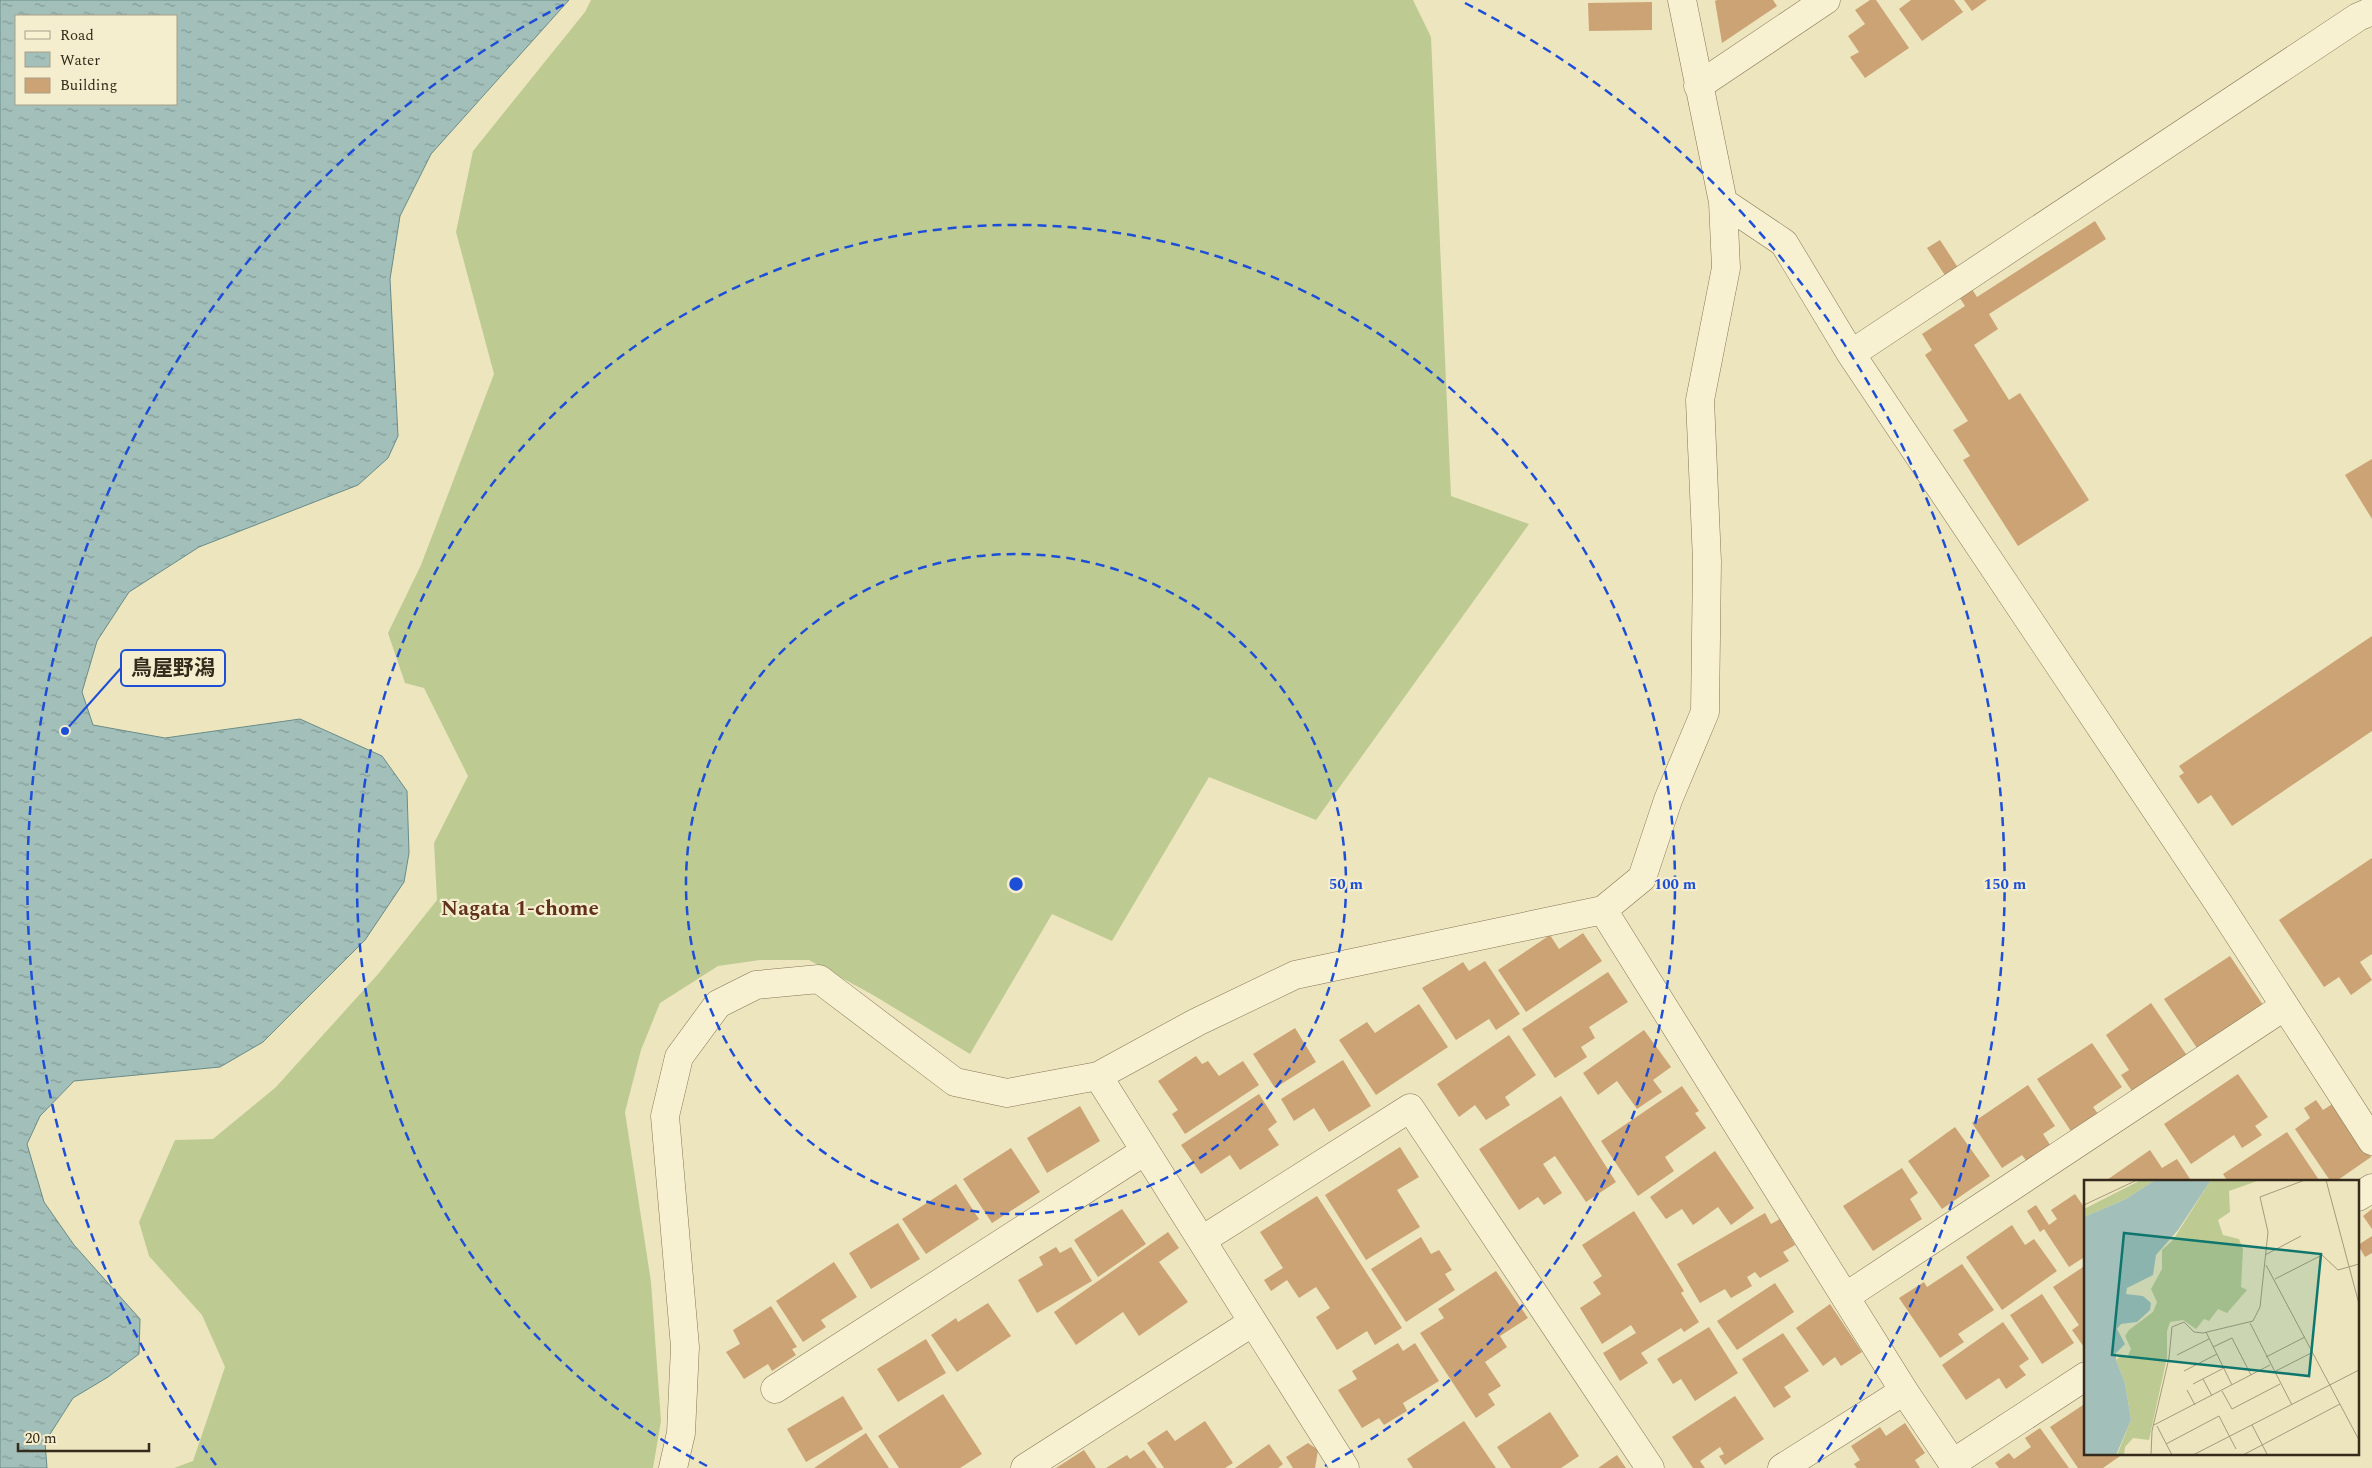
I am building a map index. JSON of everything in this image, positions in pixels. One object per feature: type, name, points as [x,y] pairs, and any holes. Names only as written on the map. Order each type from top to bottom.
[{"type":"street","points":[[673,1468],[681,1433],[685,1346],[665,1116],[679,1057],[718,1004],[756,985],[819,979],[955,1082],[1007,1094],[1098,1076],[1197,1022],[1295,975],[1603,910],[1642,878],[1668,800],[1705,712],[1707,561],[1700,400],[1726,268],[1723,202],[1682,0]]},
{"type":"street","points":[[1698,86],[1826,0]]},
{"type":"street","points":[[1851,354],[2358,16],[2372,11]]},
{"type":"street","points":[[1723,202],[1784,243],[1851,354],[2285,1006],[2372,1141]]},
{"type":"street","points":[[1603,910],[1904,1390],[1954,1466],[2084,1377]]},
{"type":"street","points":[[1846,1297],[2285,1006]]},
{"type":"street","points":[[1098,1076],[1345,1468]]},
{"type":"street","points":[[1202,1240],[1410,1108],[1650,1468]]},
{"type":"street","points":[[775,1389],[1145,1151]]},
{"type":"street","points":[[2360,1196],[2372,1188]]},
{"type":"street","points":[[1025,1468],[1253,1322]]},
{"type":"street","points":[[1782,1468],[1904,1390]]},
{"type":"green space","points":[[591,0],[1413,0],[1431,37],[1451,496],[1529,524],[1316,820],[1209,777],[1112,941],[1052,914],[970,1054],[873,995],[809,960],[760,960],[718,966],[660,1003],[641,1050],[625,1112],[651,1282],[661,1421],[653,1468],[174,1468],[193,1461],[225,1367],[202,1315],[149,1256],[139,1222],[175,1140],[213,1139],[276,1087],[379,973],[437,900],[434,843],[468,776],[424,688],[405,683],[388,633],[421,565],[494,374],[456,232],[473,151],[585,12]]},
{"type":"water","points":[[0,0],[569,0],[431,154],[400,216],[390,279],[398,436],[388,458],[358,485],[199,547],[129,592],[97,641],[82,692],[93,725],[165,738],[300,719],[382,756],[407,791],[409,853],[404,882],[365,940],[263,1042],[220,1067],[74,1081],[40,1116],[27,1144],[44,1202],[74,1245],[140,1319],[139,1354],[108,1377],[73,1398],[45,1442],[47,1468],[0,1468]]},
{"type":"building","points":[[1773,0],[1777,6],[1722,43],[1715,1]]},
{"type":"building","points":[[1870,0],[1876,0],[1909,48],[1865,78],[1850,57],[1859,52],[1848,36],[1865,24],[1855,10]]},
{"type":"building","points":[[1911,0],[1954,0],[1963,12],[1922,41],[1899,9]]},
{"type":"building","points":[[1964,0],[1987,0],[1972,11]]},
{"type":"building","points":[[1652,2],[1652,30],[1589,31],[1588,3]]},
{"type":"building","points":[[2095,221],[2106,239],[1989,314],[1998,329],[1974,345],[2009,400],[2020,393],[2089,500],[2018,546],[1963,460],[1970,456],[1953,430],[1968,421],[1925,355],[1932,350],[1922,334],[1965,306],[1927,248],[1940,240],[1977,297]]},
{"type":"building","points":[[2372,459],[2372,519],[2345,475]]},
{"type":"building","points":[[2372,636],[2372,731],[2232,826],[2211,795],[2198,804],[2179,776],[2184,773],[2179,766]]},
{"type":"building","points":[[2372,858],[2372,954],[2360,962],[2372,980],[2351,995],[2339,977],[2324,987],[2279,920]]},
{"type":"building","points":[[1583,933],[1602,961],[1526,1012],[1498,970],[1550,935],[1559,949]]},
{"type":"building","points":[[2230,956],[2265,1008],[2199,1051],[2164,999]]},
{"type":"building","points":[[1485,961],[1520,1014],[1496,1030],[1489,1019],[1456,1040],[1422,988],[1463,962],[1469,971]]},
{"type":"building","points":[[1608,972],[1628,1002],[1589,1027],[1595,1038],[1581,1047],[1587,1057],[1555,1078],[1522,1029]]},
{"type":"building","points":[[2151,1003],[2188,1057],[2134,1094],[2121,1075],[2129,1070],[2106,1035]]},
{"type":"building","points":[[1419,1004],[1448,1047],[1376,1095],[1339,1040],[1367,1022],[1375,1033]]},
{"type":"building","points":[[1295,1028],[1316,1062],[1275,1088],[1253,1054]]},
{"type":"building","points":[[1644,1030],[1671,1067],[1653,1080],[1662,1092],[1637,1109],[1617,1081],[1598,1095],[1583,1073]]},
{"type":"building","points":[[1509,1035],[1536,1075],[1505,1097],[1510,1105],[1486,1120],[1475,1105],[1459,1117],[1437,1084]]},
{"type":"building","points":[[2092,1043],[2122,1087],[2093,1107],[2101,1118],[2074,1136],[2037,1079]]},
{"type":"building","points":[[1196,1056],[1202,1064],[1208,1061],[1219,1076],[1243,1061],[1259,1085],[1185,1134],[1172,1114],[1178,1110],[1158,1081]]},
{"type":"building","points":[[1343,1060],[1371,1106],[1329,1132],[1314,1108],[1294,1121],[1281,1099]]},
{"type":"building","points":[[2238,1074],[2268,1117],[2255,1126],[2262,1135],[2242,1148],[2234,1135],[2191,1164],[2164,1124]]},
{"type":"building","points":[[2028,1085],[2055,1126],[2043,1134],[2052,1148],[2028,1163],[2022,1155],[2002,1168],[1972,1123]]},
{"type":"building","points":[[1682,1086],[1699,1111],[1695,1113],[1706,1128],[1665,1157],[1674,1171],[1638,1196],[1601,1141]]},
{"type":"building","points":[[1259,1094],[1277,1122],[1268,1129],[1279,1145],[1240,1170],[1230,1155],[1201,1174],[1181,1145]]},
{"type":"building","points":[[1561,1096],[1616,1182],[1586,1202],[1555,1156],[1543,1164],[1562,1193],[1544,1205],[1538,1197],[1519,1210],[1479,1149]]},
{"type":"building","points":[[2316,1100],[2323,1110],[2334,1103],[2371,1157],[2338,1180],[2330,1180],[2295,1129],[2310,1118],[2304,1108]]},
{"type":"building","points":[[1080,1106],[1100,1141],[1047,1173],[1027,1138]]},
{"type":"building","points":[[1955,1127],[1990,1176],[1942,1209],[1908,1161]]},
{"type":"building","points":[[2287,1132],[2319,1180],[2227,1180],[2223,1174]]},
{"type":"building","points":[[1400,1147],[1419,1177],[1397,1190],[1420,1227],[1366,1260],[1325,1195]]},
{"type":"building","points":[[1011,1148],[1040,1192],[992,1223],[963,1179]]},
{"type":"building","points":[[2150,1150],[2162,1168],[2177,1159],[2191,1180],[2107,1180]]},
{"type":"building","points":[[1715,1151],[1754,1208],[1731,1225],[1718,1207],[1693,1225],[1682,1209],[1666,1219],[1650,1197]]},
{"type":"building","points":[[1902,1168],[1918,1193],[1910,1199],[1922,1219],[1873,1251],[1843,1206]]},
{"type":"building","points":[[956,1184],[979,1219],[926,1254],[902,1219]]},
{"type":"building","points":[[2075,1194],[2084,1207],[2084,1257],[2069,1267],[2044,1229],[2040,1232],[2027,1211],[2036,1205],[2049,1225],[2057,1219],[2051,1210]]},
{"type":"building","points":[[1317,1196],[1402,1328],[1375,1345],[1367,1331],[1337,1350],[1316,1317],[1330,1308],[1316,1287],[1299,1298],[1287,1280],[1271,1291],[1264,1280],[1283,1268],[1260,1232]]},
{"type":"building","points":[[1122,1209],[1146,1244],[1098,1277],[1074,1240]]},
{"type":"building","points":[[2372,1209],[2372,1229],[2363,1216]]},
{"type":"building","points":[[1634,1211],[1684,1291],[1681,1293],[1699,1322],[1684,1332],[1681,1328],[1641,1353],[1648,1363],[1620,1381],[1603,1353],[1636,1333],[1631,1325],[1602,1344],[1580,1308],[1601,1294],[1593,1282],[1602,1276],[1582,1245]]},
{"type":"building","points":[[1765,1213],[1771,1224],[1780,1219],[1795,1245],[1783,1252],[1789,1261],[1760,1278],[1755,1272],[1747,1277],[1752,1286],[1731,1298],[1725,1289],[1700,1303],[1677,1264]]},
{"type":"building","points":[[898,1223],[920,1259],[871,1289],[849,1253]]},
{"type":"building","points":[[2012,1225],[2025,1245],[2034,1239],[2057,1271],[2002,1310],[1966,1257]]},
{"type":"building","points":[[1168,1232],[1179,1248],[1159,1262],[1188,1302],[1139,1336],[1123,1312],[1076,1345],[1054,1312]]},
{"type":"building","points":[[2372,1236],[2372,1253],[2365,1257],[2360,1248],[2360,1244]]},
{"type":"building","points":[[1421,1237],[1431,1254],[1439,1250],[1452,1270],[1445,1274],[1455,1290],[1406,1322],[1371,1269]]},
{"type":"building","points":[[1056,1247],[1060,1253],[1071,1247],[1092,1281],[1037,1313],[1018,1280],[1043,1265],[1039,1257]]},
{"type":"building","points":[[834,1262],[857,1297],[821,1320],[826,1327],[803,1342],[776,1301]]},
{"type":"building","points":[[1962,1264],[1994,1310],[1958,1334],[1964,1342],[1940,1358],[1899,1298],[1924,1282],[1927,1287]]},
{"type":"building","points":[[2084,1266],[2084,1347],[2072,1330],[2079,1325],[2053,1287]]},
{"type":"building","points":[[1496,1271],[1528,1318],[1500,1336],[1507,1347],[1485,1362],[1501,1386],[1488,1394],[1495,1405],[1476,1418],[1420,1333],[1444,1318],[1438,1309]]},
{"type":"building","points":[[1775,1283],[1794,1312],[1737,1350],[1717,1321]]},
{"type":"building","points":[[2042,1294],[2074,1343],[2042,1364],[2010,1315]]},
{"type":"building","points":[[988,1303],[1011,1336],[957,1372],[931,1335],[956,1318],[958,1322]]},
{"type":"building","points":[[1830,1304],[1862,1352],[1841,1366],[1835,1357],[1823,1366],[1796,1328]]},
{"type":"building","points":[[771,1306],[797,1347],[792,1349],[796,1355],[772,1371],[768,1364],[744,1379],[726,1352],[740,1344],[733,1330]]},
{"type":"building","points":[[2003,1322],[2029,1359],[2019,1366],[2026,1375],[2006,1389],[1999,1378],[1966,1400],[1942,1365]]},
{"type":"building","points":[[1709,1327],[1738,1373],[1695,1401],[1681,1379],[1673,1384],[1657,1359]]},
{"type":"building","points":[[1783,1333],[1809,1371],[1784,1387],[1791,1397],[1774,1408],[1742,1359]]},
{"type":"building","points":[[926,1339],[946,1373],[898,1402],[877,1369]]},
{"type":"building","points":[[1398,1343],[1403,1351],[1415,1343],[1439,1381],[1403,1403],[1407,1411],[1384,1425],[1379,1418],[1362,1428],[1338,1390],[1357,1379],[1352,1371]]},
{"type":"building","points":[[943,1394],[982,1454],[960,1468],[899,1468],[878,1436]]},
{"type":"building","points":[[843,1396],[863,1429],[806,1462],[787,1429]]},
{"type":"building","points":[[1735,1396],[1764,1439],[1725,1465],[1719,1456],[1724,1454],[1720,1447],[1700,1461],[1705,1468],[1693,1468],[1672,1437]]},
{"type":"building","points":[[2084,1404],[2084,1456],[2120,1456],[2103,1468],[2078,1468],[2050,1427]]},
{"type":"building","points":[[1550,1412],[1579,1456],[1561,1468],[1511,1468],[1497,1447]]},
{"type":"building","points":[[1205,1421],[1233,1463],[1225,1468],[1164,1468],[1147,1443],[1167,1430],[1175,1441]]},
{"type":"building","points":[[1464,1421],[1496,1468],[1413,1468],[1407,1459]]},
{"type":"building","points":[[1905,1423],[1925,1453],[1915,1460],[1920,1468],[1857,1468],[1854,1464],[1860,1460],[1851,1446],[1880,1427],[1886,1436]]},
{"type":"building","points":[[2040,1428],[2069,1468],[1999,1468],[1995,1463],[2009,1453],[2014,1459],[2031,1447],[2025,1438]]},
{"type":"building","points":[[866,1433],[889,1468],[814,1468]]},
{"type":"building","points":[[1308,1443],[1318,1450],[1315,1468],[1293,1468],[1286,1457]]},
{"type":"building","points":[[1269,1444],[1283,1464],[1278,1468],[1235,1468]]},
{"type":"building","points":[[1084,1450],[1096,1468],[1056,1468]]},
{"type":"building","points":[[1144,1450],[1157,1468],[1106,1468],[1127,1455],[1130,1459]]},
{"type":"building","points":[[1617,1455],[1626,1468],[1598,1468]]},
{"type":"place","name":"鳥屋野潟","points":[[65,731]]},
{"type":"district","name":"Nagata 1-chome","points":[[520,909]]}]
